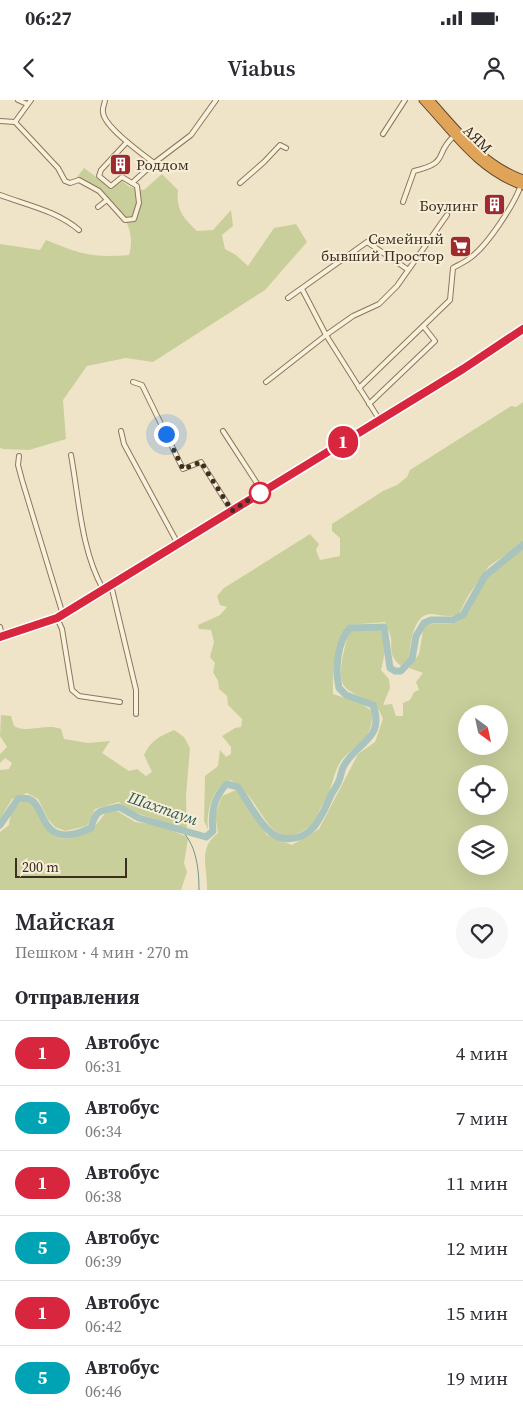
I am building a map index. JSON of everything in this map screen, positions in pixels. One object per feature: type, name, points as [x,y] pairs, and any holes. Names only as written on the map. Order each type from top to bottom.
[{"type":"highway","name":"АЯМ","points":[[423,100],[454,136],[484,165],[522,183]]},
{"type":"highway","name":"АЯМ","points":[[430,100],[471,146],[488,161],[522,183]]},
{"type":"street","points":[[18,100],[27,104]]},
{"type":"street","points":[[15,122],[31,100]]},
{"type":"street","points":[[106,100],[102,113],[105,120],[154,163]]},
{"type":"street","points":[[132,183],[154,163],[191,135],[216,100]]},
{"type":"street","points":[[383,134],[405,100]]},
{"type":"street","points":[[0,121],[15,122],[58,168],[65,181],[70,183],[79,180],[99,191],[125,220],[134,219],[139,203],[136,186],[122,177],[111,186],[99,176],[101,170],[128,142]]},
{"type":"street","points":[[404,202],[414,170],[432,166],[440,160],[448,142],[454,136]]},
{"type":"street","points":[[240,183],[280,145],[286,148]]},
{"type":"street","points":[[359,388],[450,300],[453,268],[470,258],[482,247],[512,207],[522,183]]},
{"type":"street","points":[[0,195],[55,214],[70,221],[79,230]]},
{"type":"street","points":[[98,207],[107,200]]},
{"type":"street","points":[[266,382],[353,316],[379,304],[397,286],[407,269],[447,215]]},
{"type":"street","points":[[288,298],[302,290],[367,242],[407,269]]},
{"type":"street","points":[[302,290],[326,335],[379,419]]},
{"type":"street","points":[[368,404],[434,341],[424,327]]},
{"type":"street","points":[[0,627],[1,636],[60,616],[463,369],[523,329]]},
{"type":"street","points":[[133,382],[142,386],[183,469],[201,462],[232,511]]},
{"type":"street","points":[[121,431],[124,444],[178,544]]},
{"type":"street","points":[[223,431],[262,491]]},
{"type":"street","points":[[71,455],[86,540],[97,578],[103,589]]},
{"type":"street","points":[[19,456],[18,465],[60,616],[72,690],[79,696],[120,702]]},
{"type":"street","points":[[111,585],[136,690],[136,714]]},
{"type":"green space","points":[[84,168],[111,188],[122,181],[130,187],[144,190],[162,174],[178,190],[179,208],[188,222],[197,231],[213,230],[231,210],[233,226],[222,235],[225,249],[236,255],[248,266],[274,228],[296,224],[307,242],[265,290],[153,362],[126,358],[87,366],[63,400],[66,439],[29,450],[3,449],[0,448],[0,244],[40,250],[46,240],[86,254],[105,256],[129,255],[131,242],[129,229],[124,218],[108,199],[77,177]]},
{"type":"green space","points":[[523,402],[523,543],[489,566],[468,596],[459,614],[449,616],[431,614],[425,615],[420,619],[414,631],[409,658],[401,666],[393,656],[391,638],[385,622],[349,625],[337,649],[333,694],[360,703],[372,711],[372,721],[367,734],[341,761],[327,798],[319,811],[318,819],[301,832],[288,836],[277,832],[268,824],[242,788],[230,780],[224,783],[215,794],[209,808],[208,830],[204,821],[205,776],[218,766],[220,750],[226,757],[231,754],[231,747],[222,736],[235,728],[241,727],[242,719],[228,705],[227,696],[219,689],[218,681],[213,672],[215,663],[210,657],[214,642],[211,630],[199,629],[198,625],[220,615],[227,607],[220,605],[217,596],[224,588],[310,534],[319,544],[316,550],[320,560],[340,556],[340,538],[332,531],[332,524],[383,491],[397,485],[407,477],[410,470],[511,406],[516,407]]},
{"type":"green space","points":[[523,549],[523,890],[207,890],[206,852],[208,845],[218,833],[215,815],[222,796],[236,790],[267,835],[292,845],[319,829],[358,754],[375,742],[383,719],[380,712],[370,701],[348,689],[341,680],[343,654],[348,634],[352,631],[380,630],[385,644],[381,670],[389,679],[390,688],[383,705],[392,704],[396,716],[403,716],[403,703],[410,700],[414,692],[419,690],[416,682],[423,673],[409,668],[419,654],[423,631],[427,625],[449,624],[465,617],[480,587],[501,566]]},
{"type":"green space","points":[[1,715],[11,716],[14,726],[20,728],[55,727],[61,729],[64,739],[88,743],[110,741],[102,753],[129,771],[137,769],[146,776],[152,772],[144,755],[146,750],[164,734],[174,730],[184,737],[190,748],[186,796],[187,830],[128,810],[119,802],[95,809],[87,826],[65,831],[55,827],[48,819],[38,799],[27,793],[12,799],[0,819],[0,770],[9,769],[12,763],[5,758],[0,763],[0,754],[7,747],[0,736]]},
{"type":"green space","points":[[23,801],[34,804],[49,832],[60,838],[83,834],[94,827],[106,812],[117,811],[135,822],[158,825],[185,836],[188,839],[184,863],[187,872],[181,890],[0,890],[0,832],[9,825],[13,811]]},
{"type":"waterway","name":"Шахтаум","points":[[0,825],[18,799],[28,799],[35,804],[50,829],[59,834],[72,834],[91,828],[97,814],[104,810],[119,807],[139,818],[206,837],[213,831],[216,800],[227,784],[238,787],[263,825],[276,836],[292,839],[308,833],[319,820],[344,766],[369,738],[376,725],[373,705],[346,695],[339,688],[337,673],[338,656],[342,640],[350,628],[384,627],[390,668],[395,671],[401,671],[412,659],[416,636],[424,623],[431,620],[453,620],[463,615],[485,576],[523,545]]},
{"type":"waterway","points":[[183,832],[194,852],[198,867],[199,890]]},
{"type":"bus line","name":"1","points":[[0,637],[57,618],[463,369],[523,329]]},
{"type":"place","name":"Роддом","points":[[120,164]]},
{"type":"place","name":"Боулинг","points":[[494,205]]},
{"type":"place","name":"Семейный бывший Простор","points":[[460,247]]},
{"type":"route","points":[[166,434],[183,469],[201,462],[232,511],[262,491],[260,493]]}]
